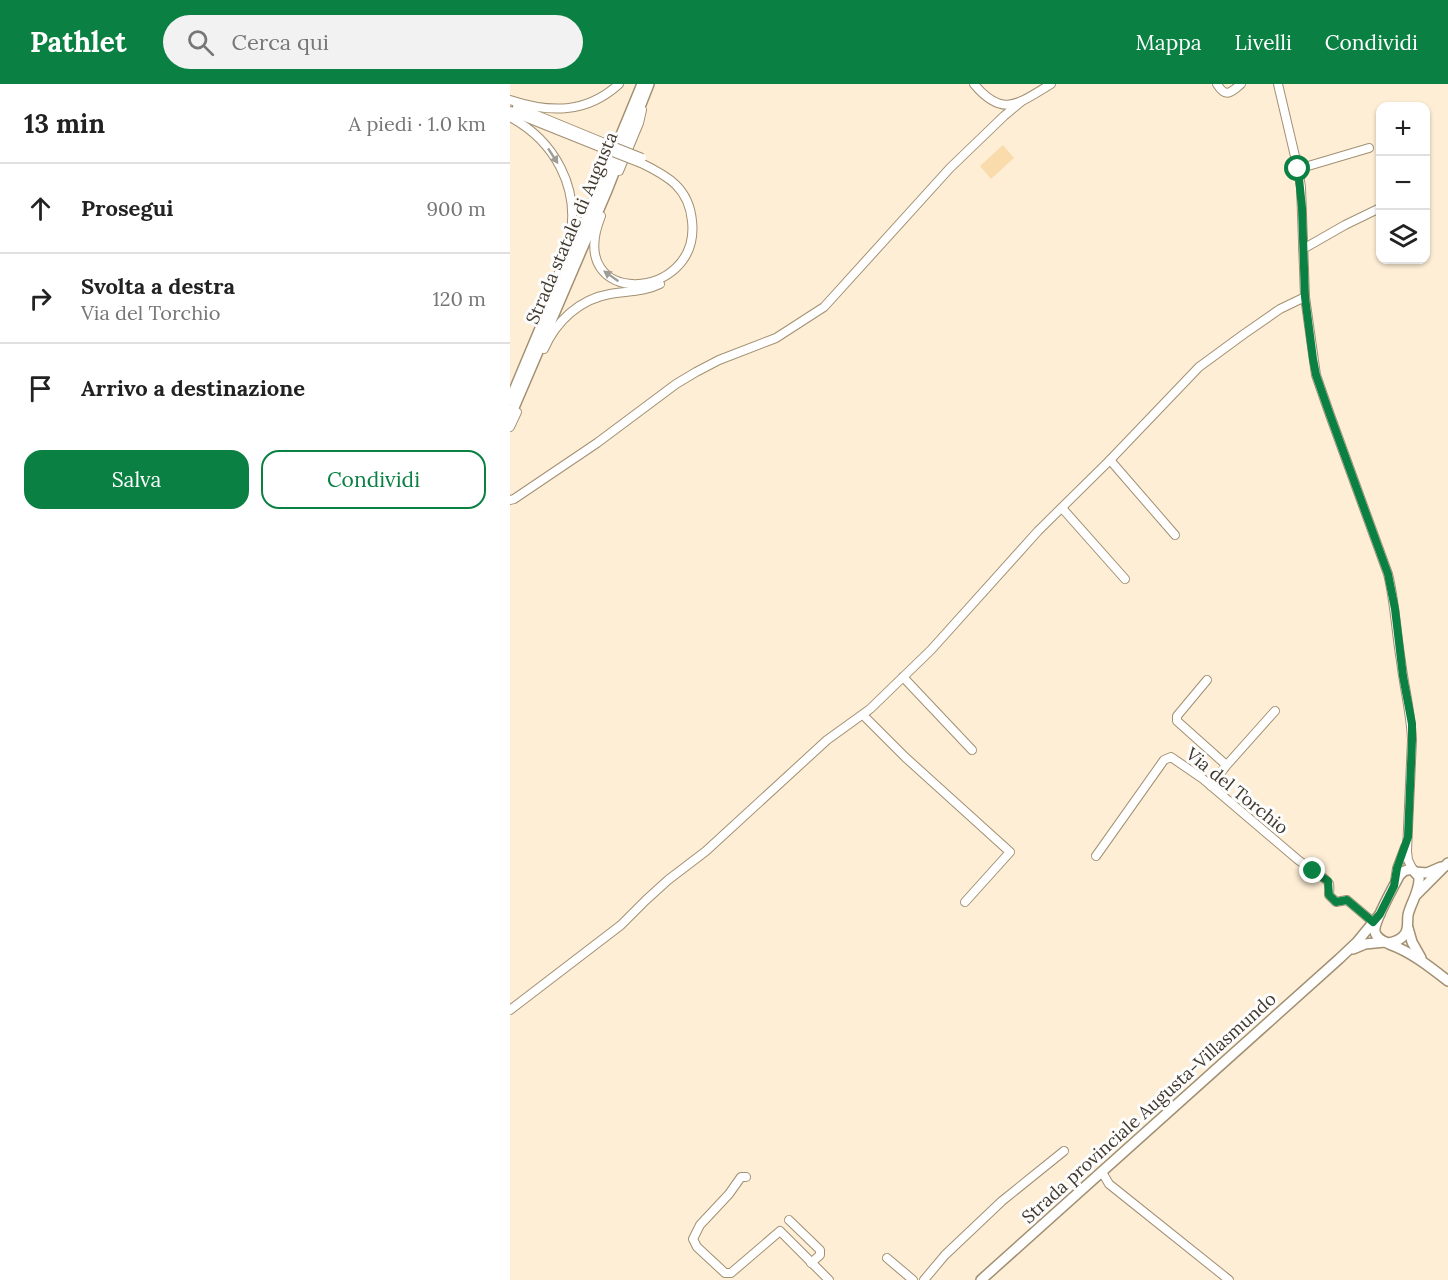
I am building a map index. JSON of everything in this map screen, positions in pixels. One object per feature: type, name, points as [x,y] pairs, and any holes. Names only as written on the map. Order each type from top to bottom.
[{"type":"main road","name":"Strada statale di Augusta","points":[[510,400],[645,87]]},
{"type":"main road","name":"Strada statale di Augusta","points":[[510,417],[606,193],[645,87]]},
{"type":"main road","points":[[1339,959],[1377,918],[1401,873],[1407,870],[1432,871],[1448,863]]},
{"type":"main road","points":[[1414,898],[1448,863]]},
{"type":"main road","points":[[1414,871],[1419,877],[1419,882],[1408,917],[1408,927],[1412,942],[1425,963]]},
{"type":"main road","points":[[1377,918],[1375,930],[1378,937],[1413,955],[1448,981]]},
{"type":"main road","points":[[1339,959],[1361,945],[1399,940],[1408,927]]},
{"type":"main road","name":"Strada provinciale Augusta-Villasmundo","points":[[981,1280],[1339,959]]},
{"type":"street","points":[[510,102],[554,109],[573,108],[591,103],[608,94],[619,84]]},
{"type":"street","points":[[974,84],[1004,116]]},
{"type":"street","points":[[510,500],[597,443],[676,384],[719,360],[776,338],[824,307],[950,168],[1022,101],[1051,84]]},
{"type":"street","points":[[1217,84],[1224,92],[1229,93],[1242,84]]},
{"type":"street","points":[[1278,84],[1298,169],[1302,198],[1305,297],[1316,375],[1391,587],[1401,667],[1412,724],[1408,860],[1414,871]]},
{"type":"street","points":[[642,161],[665,175],[682,191],[691,212],[692,237],[687,252],[678,266],[664,278],[649,284],[634,285],[620,282],[607,275],[599,266],[594,252],[593,238],[639,123],[645,87]]},
{"type":"street","points":[[990,100],[1007,105],[1022,101]]},
{"type":"street","points":[[510,102],[601,144],[659,166],[686,187],[698,222],[697,237],[691,255],[681,269],[667,282],[650,289],[609,294],[592,299],[575,308],[561,321],[548,340],[510,427]]},
{"type":"street","points":[[510,111],[601,144]]},
{"type":"street","points":[[510,117],[532,132],[556,160],[566,177],[573,218],[570,240],[557,278],[516,375],[510,395]]},
{"type":"street","points":[[1298,169],[1369,148]]},
{"type":"street","points":[[1303,249],[1376,210]]},
{"type":"street","points":[[510,1010],[621,924],[653,893],[713,845],[827,740],[863,715],[931,650],[1038,531],[1199,367],[1280,309],[1305,297]]},
{"type":"street","points":[[1110,460],[1175,535]]},
{"type":"street","points":[[1062,508],[1125,579]]},
{"type":"street","points":[[903,677],[972,750]]},
{"type":"street","points":[[1207,680],[1176,719],[1224,763],[1225,767]]},
{"type":"street","points":[[1211,786],[1275,711]]},
{"type":"street","points":[[863,715],[905,757],[1010,852],[965,902]]},
{"type":"street","name":"Via del Torchio","points":[[1096,856],[1164,760],[1171,757],[1211,786],[1297,859],[1328,881],[1329,895],[1336,902],[1347,900],[1377,918]]},
{"type":"street","points":[[1394,886],[1397,868],[1408,837]]},
{"type":"street","points":[[924,1280],[945,1255],[1002,1201],[1064,1151]]},
{"type":"street","points":[[1102,1172],[1109,1184],[1229,1280]]},
{"type":"street","points":[[746,1177],[741,1178],[700,1225],[695,1233],[694,1243],[728,1274],[780,1231],[829,1280]]},
{"type":"street","points":[[789,1220],[820,1250],[820,1255],[811,1263]]},
{"type":"street","points":[[886,1258],[913,1280]]},
{"type":"shaded area","points":[[1003,145],[1014,158],[991,179],[980,166]]},
{"type":"route","points":[[1298,169],[1301,187],[1305,297],[1316,375],[1388,574],[1412,724],[1408,837],[1397,868],[1394,886],[1380,914],[1373,922],[1347,900],[1336,902],[1329,895],[1328,881],[1313,871]]}]
